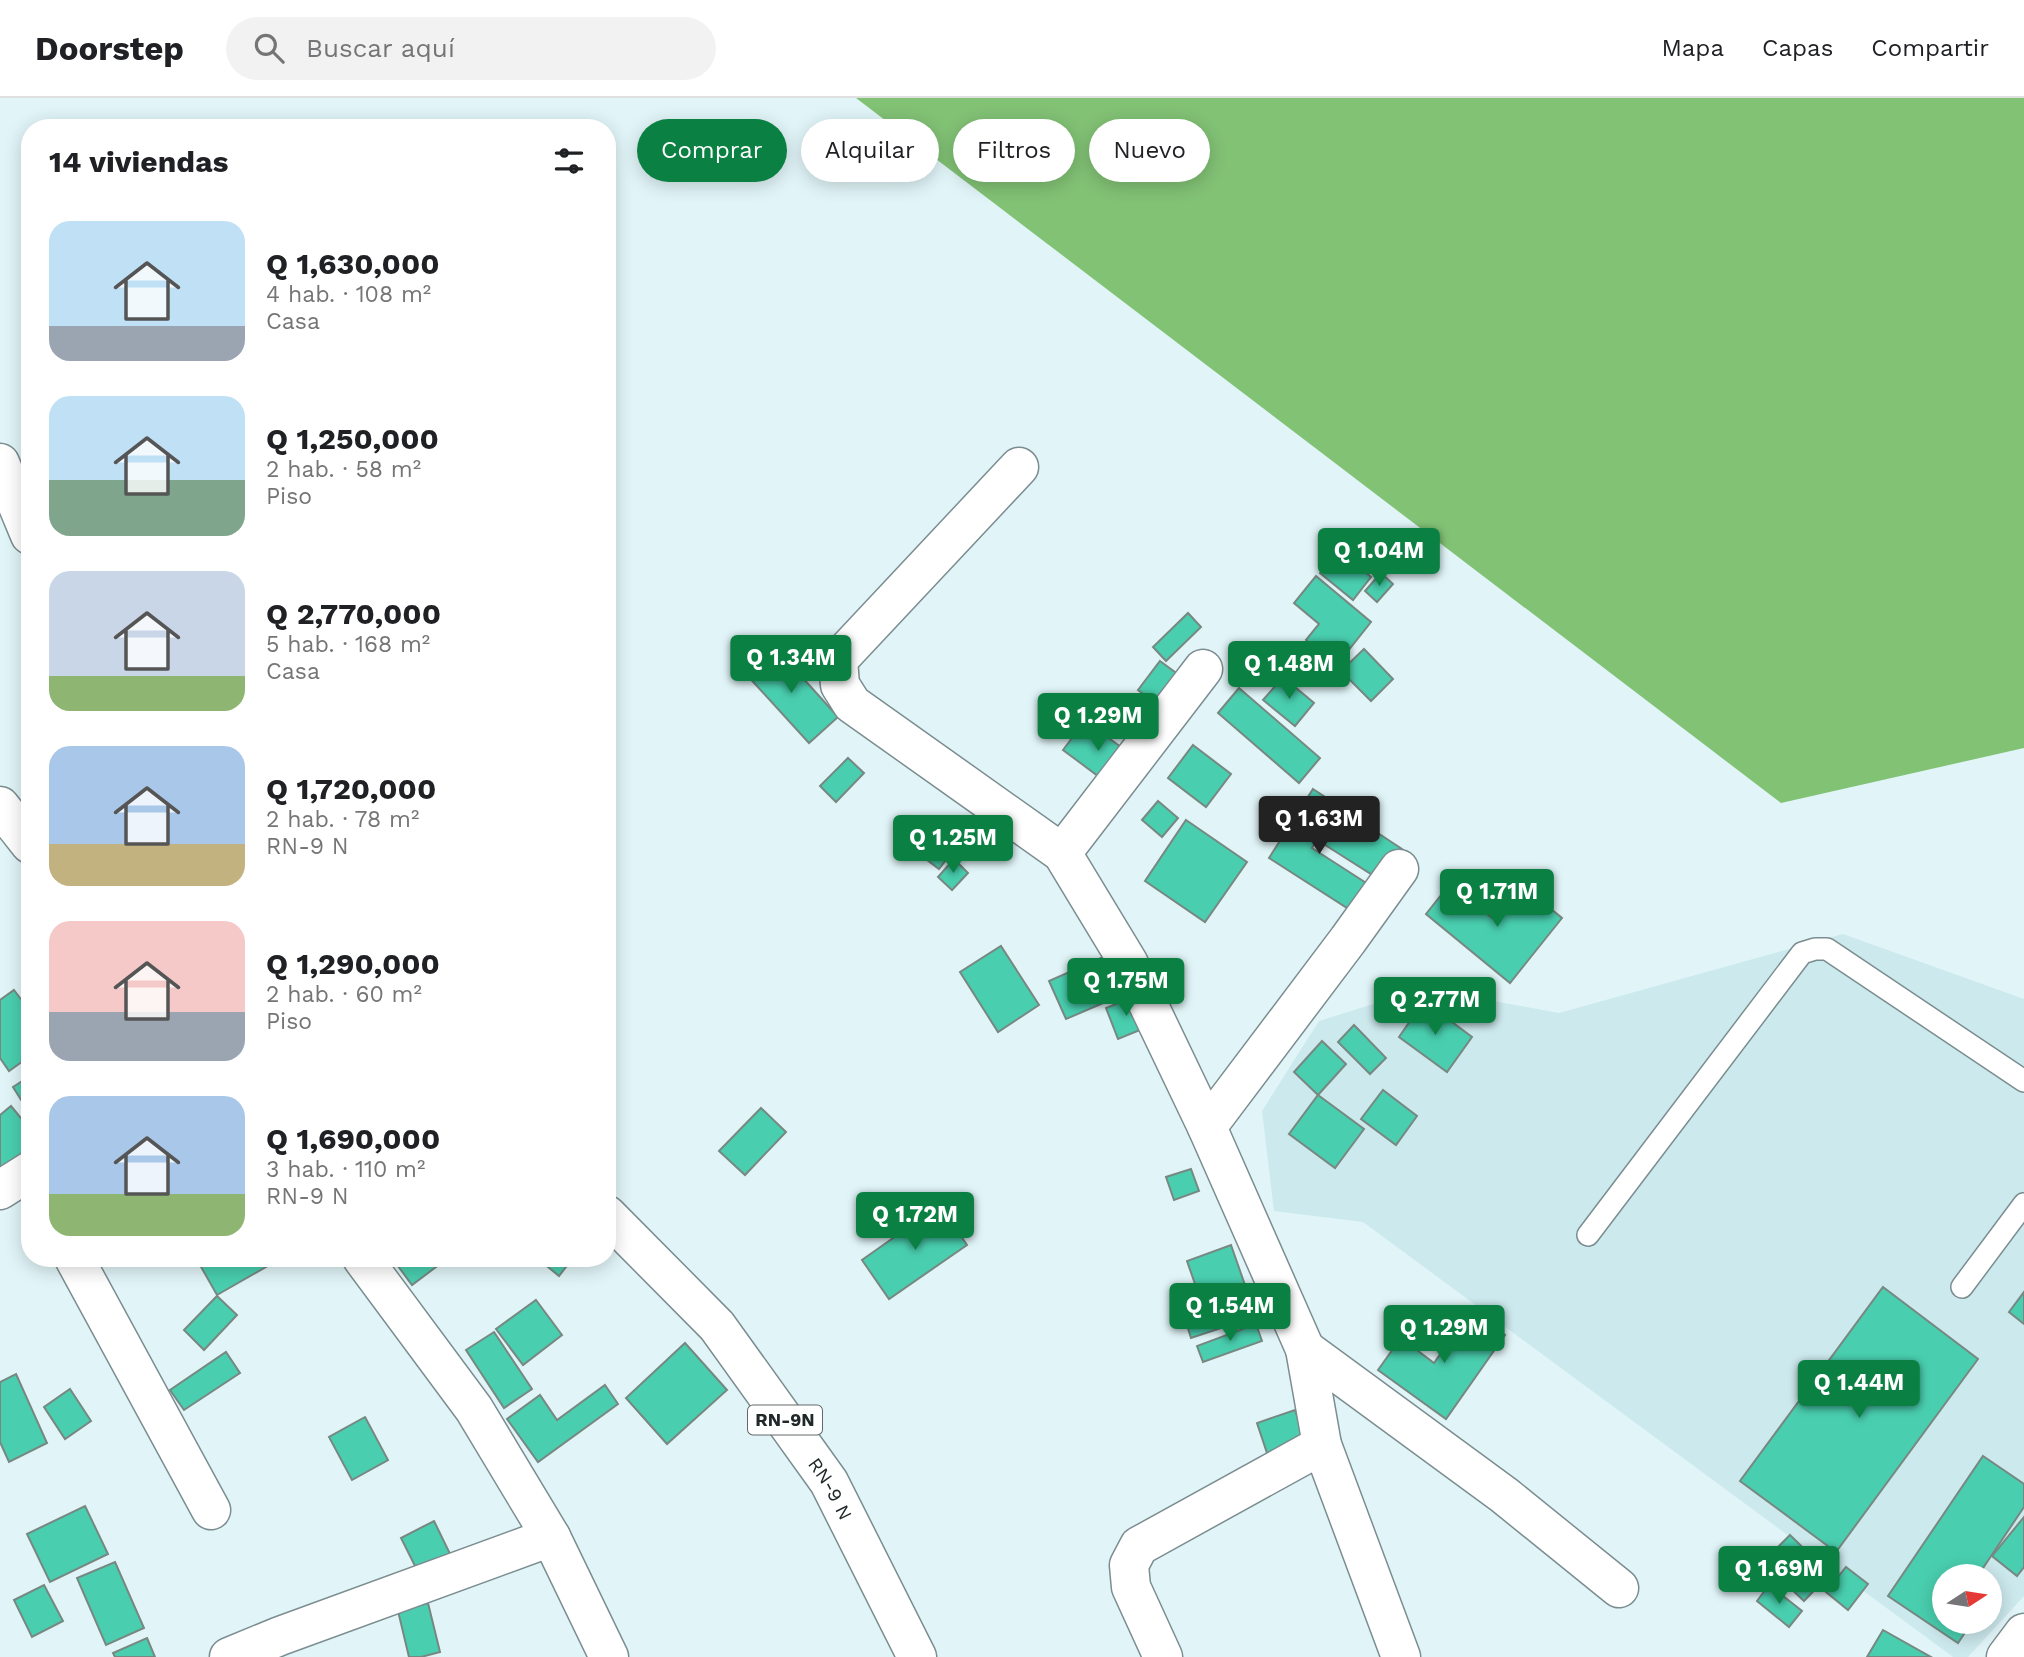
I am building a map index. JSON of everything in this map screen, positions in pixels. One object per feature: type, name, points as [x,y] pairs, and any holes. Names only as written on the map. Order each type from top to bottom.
[{"type":"street","points":[[0,463],[21,513]]},
{"type":"street","points":[[1019,467],[838,660],[839,685],[852,704],[1062,853],[1128,961],[1207,1127],[1306,1349],[1322,1445],[1401,1657]]},
{"type":"street","points":[[1062,853],[1203,669]]},
{"type":"street","points":[[0,806],[21,833]]},
{"type":"street","points":[[1207,1127],[1399,869]]},
{"type":"street","name":"RN-9 N","points":[[616,1224],[717,1326],[829,1482],[917,1657]]},
{"type":"street","points":[[79,1267],[211,1510]]},
{"type":"street","points":[[369,1267],[474,1409],[551,1537],[609,1657]]},
{"type":"street","points":[[1306,1349],[1504,1495],[1619,1588]]},
{"type":"street","points":[[1163,1657],[1131,1587],[1129,1565],[1139,1545],[1322,1445]]},
{"type":"street","points":[[229,1657],[551,1537]]},
{"type":"street","points":[[2006,1657],[2024,1633]]},
{"type":"lane","points":[[1588,1235],[1802,953],[1815,949],[1827,950],[2024,1081]]},
{"type":"lane","points":[[1962,1287],[2024,1205]]},
{"type":"shaded area","points":[[1843,934],[2024,999],[2024,1596],[2002,1620],[2002,1564],[1932,1564],[1932,1634],[1989,1634],[1968,1657],[1953,1657],[1363,1222],[1274,1211],[1262,1111],[1319,1021],[1424,988],[1559,1013]]},
{"type":"green space","points":[[856,98],[2024,98],[2024,748],[1781,803],[966,182],[1075,182],[1075,119],[953,119],[953,172],[939,161],[939,119],[884,119]]},
{"type":"building","points":[[1338,550],[1371,577],[1353,600],[1320,573]]},
{"type":"building","points":[[1381,573],[1393,584],[1377,602],[1365,591]]},
{"type":"building","points":[[1316,576],[1371,622],[1336,666],[1306,640],[1319,624],[1294,603]]},
{"type":"building","points":[[1188,613],[1201,627],[1166,661],[1153,647]]},
{"type":"building","points":[[774,646],[838,717],[809,743],[745,673]]},
{"type":"building","points":[[1364,649],[1393,679],[1371,701],[1341,671]]},
{"type":"building","points":[[1160,661],[1183,678],[1162,708],[1138,690]]},
{"type":"building","points":[[1283,677],[1314,703],[1295,726],[1263,700]]},
{"type":"building","points":[[1239,688],[1320,758],[1299,783],[1218,713]]},
{"type":"building","points":[[1085,721],[1132,755],[1110,785],[1063,750]]},
{"type":"building","points":[[1193,745],[1231,774],[1206,807],[1168,778]]},
{"type":"building","points":[[848,758],[864,773],[836,802],[820,786]]},
{"type":"building","points":[[1313,789],[1339,806],[1312,848],[1374,888],[1358,915],[1269,858]]},
{"type":"building","points":[[1158,801],[1178,818],[1162,837],[1142,820]]},
{"type":"building","points":[[1343,810],[1402,849],[1382,881],[1322,843]]},
{"type":"building","points":[[939,817],[964,836],[939,869],[914,850]]},
{"type":"building","points":[[1186,820],[1247,862],[1205,922],[1145,881]]},
{"type":"building","points":[[954,859],[968,873],[952,890],[938,877]]},
{"type":"building","points":[[1450,884],[1496,921],[1524,887],[1562,918],[1510,983],[1426,914]]},
{"type":"building","points":[[1001,946],[1039,1005],[998,1032],[960,972]]},
{"type":"building","points":[[1112,953],[1129,992],[1066,1019],[1049,981]]},
{"type":"building","points":[[14,990],[21,999],[21,1062],[9,1071],[0,1058],[0,1000]]},
{"type":"building","points":[[1133,997],[1145,1028],[1118,1039],[1106,1008]]},
{"type":"building","points":[[1424,1001],[1472,1037],[1447,1072],[1399,1037]]},
{"type":"building","points":[[1354,1025],[1386,1058],[1370,1074],[1338,1042]]},
{"type":"building","points":[[1322,1041],[1346,1064],[1318,1095],[1294,1072]]},
{"type":"building","points":[[21,1082],[21,1100],[13,1087]]},
{"type":"building","points":[[1383,1090],[1417,1116],[1396,1145],[1361,1119]]},
{"type":"building","points":[[1318,1095],[1364,1129],[1335,1168],[1289,1134]]},
{"type":"building","points":[[11,1106],[21,1118],[21,1160],[0,1176],[0,1115]]},
{"type":"building","points":[[761,1108],[786,1132],[745,1175],[719,1151]]},
{"type":"building","points":[[1191,1169],[1199,1191],[1174,1200],[1166,1177]]},
{"type":"building","points":[[940,1205],[967,1245],[889,1299],[862,1260]]},
{"type":"building","points":[[1231,1245],[1246,1288],[1202,1304],[1187,1261]]},
{"type":"building","points":[[201,1267],[266,1267],[217,1295]]},
{"type":"building","points":[[399,1267],[436,1267],[412,1285]]},
{"type":"building","points":[[548,1267],[566,1267],[559,1276]]},
{"type":"building","points":[[1883,1287],[1978,1359],[1836,1552],[1740,1481]]},
{"type":"building","points":[[2024,1292],[2024,1324],[2009,1312]]},
{"type":"building","points":[[217,1296],[237,1315],[204,1350],[184,1330]]},
{"type":"building","points":[[1251,1297],[1257,1316],[1191,1338],[1185,1319]]},
{"type":"building","points":[[536,1300],[562,1335],[523,1365],[496,1329]]},
{"type":"building","points":[[1471,1310],[1505,1335],[1446,1419],[1378,1370],[1401,1338],[1434,1363]]},
{"type":"building","points":[[1256,1324],[1262,1341],[1203,1362],[1197,1346]]},
{"type":"building","points":[[494,1332],[532,1389],[504,1408],[466,1350]]},
{"type":"building","points":[[685,1343],[727,1390],[667,1444],[626,1398]]},
{"type":"building","points":[[226,1352],[240,1373],[184,1410],[170,1390]]},
{"type":"building","points":[[16,1374],[47,1443],[9,1462],[0,1442],[0,1382]]},
{"type":"building","points":[[605,1385],[618,1404],[538,1462],[507,1419],[540,1395],[557,1420]]},
{"type":"building","points":[[70,1389],[91,1421],[65,1439],[44,1407]]},
{"type":"building","points":[[1295,1410],[1307,1446],[1269,1459],[1257,1423]]},
{"type":"building","points":[[365,1417],[388,1460],[352,1480],[329,1437]]},
{"type":"building","points":[[1983,1456],[2024,1484],[2024,1507],[1986,1564],[1932,1564],[1932,1626],[1888,1596]]},
{"type":"building","points":[[85,1506],[108,1554],[50,1582],[27,1534]]},
{"type":"building","points":[[2024,1517],[2024,1567],[2017,1576],[1992,1556]]},
{"type":"building","points":[[434,1521],[454,1562],[421,1578],[401,1538]]},
{"type":"building","points":[[1790,1535],[1830,1574],[1804,1601],[1763,1562]]},
{"type":"building","points":[[115,1562],[144,1628],[106,1645],[77,1578]]},
{"type":"building","points":[[1846,1567],[1868,1584],[1848,1610],[1826,1592]]},
{"type":"building","points":[[44,1585],[63,1621],[32,1637],[14,1600]]},
{"type":"building","points":[[1769,1585],[1802,1611],[1789,1627],[1757,1601]]},
{"type":"building","points":[[428,1603],[440,1652],[409,1657],[398,1611]]},
{"type":"building","points":[[1883,1630],[1931,1657],[1867,1657]]},
{"type":"building","points":[[1945,1634],[1964,1634],[1958,1643]]},
{"type":"building","points":[[147,1638],[155,1657],[115,1657],[113,1653]]}]
